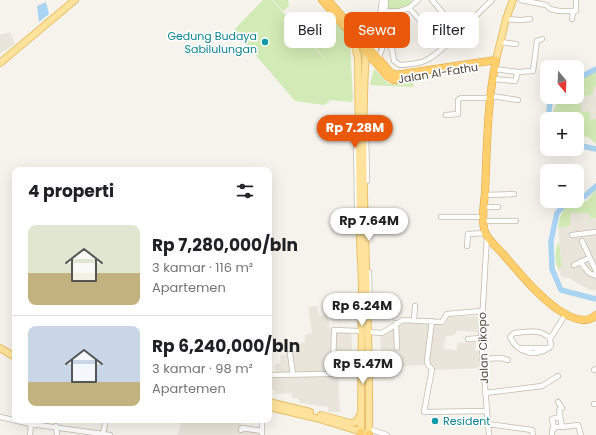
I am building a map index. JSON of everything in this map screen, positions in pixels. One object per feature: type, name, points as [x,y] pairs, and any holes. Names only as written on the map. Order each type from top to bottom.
[{"type":"highway","name":"Jalan Al-Fathu","points":[[324,0],[344,24]]},
{"type":"highway","name":"Jalan Al-Fathu","points":[[324,0],[344,23]]},
{"type":"highway","name":"Jalan Al-Fathu","points":[[365,48],[376,59],[387,76],[395,80],[445,70],[495,64]]},
{"type":"highway","points":[[495,64],[491,97],[484,207],[484,219],[487,235],[535,291],[565,315],[582,320],[590,319],[596,315]]},
{"type":"main road","points":[[0,59],[69,0]]},
{"type":"main road","points":[[0,63],[75,0]]},
{"type":"main road","points":[[495,64],[506,19],[513,0]]},
{"type":"main road","points":[[356,48],[358,58],[362,205],[369,297],[369,417],[366,432]]},
{"type":"main road","points":[[358,58],[365,48]]},
{"type":"main road","points":[[365,48],[361,280],[362,410],[366,432]]},
{"type":"main road","points":[[365,78],[369,66],[376,59]]},
{"type":"main road","points":[[0,348],[12,355]]},
{"type":"main road","points":[[0,353],[12,360]]},
{"type":"main road","points":[[272,403],[350,423],[359,419],[362,410]]},
{"type":"main road","points":[[272,408],[366,432]]},
{"type":"street","points":[[382,0],[383,12]]},
{"type":"street","points":[[383,12],[386,0]]},
{"type":"street","points":[[383,12],[409,8],[418,0]]},
{"type":"street","points":[[432,0],[442,12]]},
{"type":"street","points":[[479,13],[492,0]]},
{"type":"street","points":[[521,0],[546,5],[550,9],[559,11],[576,10]]},
{"type":"street","points":[[572,19],[573,12],[576,10],[576,0]]},
{"type":"street","points":[[409,8],[418,18]]},
{"type":"street","points":[[506,19],[530,19]]},
{"type":"street","points":[[495,64],[518,72],[534,71],[537,41],[542,39]]},
{"type":"street","points":[[500,42],[516,44]]},
{"type":"street","points":[[376,59],[378,48]]},
{"type":"street","points":[[376,59],[380,48]]},
{"type":"street","points":[[391,48],[394,61],[400,65],[419,64],[433,57],[443,48]]},
{"type":"street","points":[[493,79],[515,81],[518,72]]},
{"type":"street","points":[[365,94],[372,409],[369,417]]},
{"type":"street","points":[[358,95],[356,103],[356,148],[361,280],[359,331],[360,403],[362,410]]},
{"type":"street","points":[[446,115],[458,114],[458,100],[461,98],[491,97],[518,100]]},
{"type":"street","points":[[485,195],[514,194]]},
{"type":"street","points":[[484,207],[498,207]]},
{"type":"street","points":[[441,217],[516,221]]},
{"type":"street","points":[[572,235],[596,232]]},
{"type":"street","points":[[467,246],[468,234],[487,235]]},
{"type":"street","name":"Jalan Cikopo","points":[[487,235],[481,311],[481,338],[490,435]]},
{"type":"street","points":[[582,241],[596,271]]},
{"type":"street","points":[[574,265],[589,258]]},
{"type":"street","points":[[580,262],[589,273],[596,276]]},
{"type":"street","points":[[414,320],[415,306]]},
{"type":"street","points":[[370,332],[382,333],[403,320],[443,322],[449,314],[481,311]]},
{"type":"street","points":[[550,339],[547,335],[541,332],[511,334],[510,337],[512,342],[528,354],[540,353],[551,346],[550,339],[565,315]]},
{"type":"street","points":[[432,321],[427,362],[432,369],[424,412],[487,411]]},
{"type":"street","points":[[396,323],[397,348]]},
{"type":"street","points":[[272,375],[331,374],[333,369],[334,330],[359,331]]},
{"type":"street","points":[[468,339],[481,338]]},
{"type":"street","points":[[290,354],[293,374]]},
{"type":"street","points":[[482,359],[502,358],[508,360]]},
{"type":"street","points":[[485,393],[542,386],[558,376]]},
{"type":"street","points":[[558,402],[562,408],[558,410],[562,427]]},
{"type":"street","points":[[0,417],[12,420]]},
{"type":"street","points":[[552,435],[552,430],[554,427],[552,419],[560,417]]},
{"type":"street","points":[[27,423],[34,423]]},
{"type":"street","points":[[42,423],[110,435]]},
{"type":"street","points":[[103,433],[105,423]]},
{"type":"street","points":[[30,435],[31,424]]},
{"type":"street","points":[[488,424],[528,429],[532,430],[533,435]]},
{"type":"street","points":[[554,427],[577,424],[581,435]]},
{"type":"street","points":[[56,426],[57,435]]},
{"type":"street","points":[[241,430],[242,428],[262,433]]},
{"type":"street","points":[[366,432],[387,435]]},
{"type":"shaded area","points":[[10,32],[15,44],[0,54],[0,35]]},
{"type":"shaded area","points":[[596,86],[596,119],[590,119],[584,114],[584,112],[581,112],[580,104],[584,104],[584,96],[592,94],[593,87]]},
{"type":"shaded area","points":[[571,213],[590,213],[590,219],[596,218],[596,290],[590,290],[569,278],[562,277],[558,269],[562,266],[558,228],[570,226]]},
{"type":"shaded area","points":[[317,306],[319,316],[327,314],[331,332],[351,332],[353,363],[335,365],[335,375],[338,376],[340,412],[328,412],[328,407],[300,403],[298,398],[292,398],[292,393],[275,394],[275,390],[272,390],[272,377],[276,376],[275,364],[281,363],[280,355],[285,355],[285,352],[298,350],[297,344],[305,343],[305,335],[312,333],[308,307]]},
{"type":"shaded area","points":[[479,316],[479,332],[456,331],[455,335],[446,336],[443,349],[457,350],[457,343],[476,342],[475,351],[479,350],[481,368],[433,370],[427,365],[406,366],[393,370],[382,370],[380,337],[405,321],[443,325],[449,317]]},
{"type":"shaded area","points":[[180,423],[242,423],[240,430],[261,430],[260,435],[178,435]]},
{"type":"green space","points":[[263,0],[272,0],[284,14],[284,48],[315,48],[328,63],[316,48],[336,48],[337,22],[344,30],[344,48],[350,48],[353,100],[351,102],[331,100],[324,105],[295,101],[234,30]]},
{"type":"green space","points":[[273,0],[288,0],[289,6],[283,11]]},
{"type":"green space","points":[[388,0],[411,0],[412,2],[405,8],[387,11]]},
{"type":"green space","points":[[374,69],[389,84],[413,82],[414,87],[370,85]]},
{"type":"green space","points":[[596,71],[596,86],[593,87],[593,94],[584,97],[584,77]]},
{"type":"green space","points":[[557,104],[580,104],[582,112],[553,112]]},
{"type":"green space","points":[[589,111],[590,119],[596,119],[596,144],[588,137],[584,136],[584,112],[582,112]]},
{"type":"green space","points":[[596,189],[596,218],[590,219],[589,213],[571,213],[570,226],[558,228],[560,217],[565,208],[584,208],[584,202],[587,201]]},
{"type":"green space","points":[[559,242],[562,266],[558,269],[556,263],[556,248]]},
{"type":"water","points":[[46,2],[49,14],[39,22],[37,6]]},
{"type":"waterway","points":[[584,75],[596,69]]},
{"type":"waterway","points":[[549,112],[550,104]]},
{"type":"waterway","points":[[584,146],[596,149]]},
{"type":"waterway","points":[[584,196],[596,186]]},
{"type":"waterway","points":[[562,208],[557,213],[551,241],[552,269],[561,290],[596,299]]},
{"type":"place","name":"Gedung Budaya Sabilulungan","points":[[265,42]]},
{"type":"place","name":"Resident","points":[[435,421]]}]
